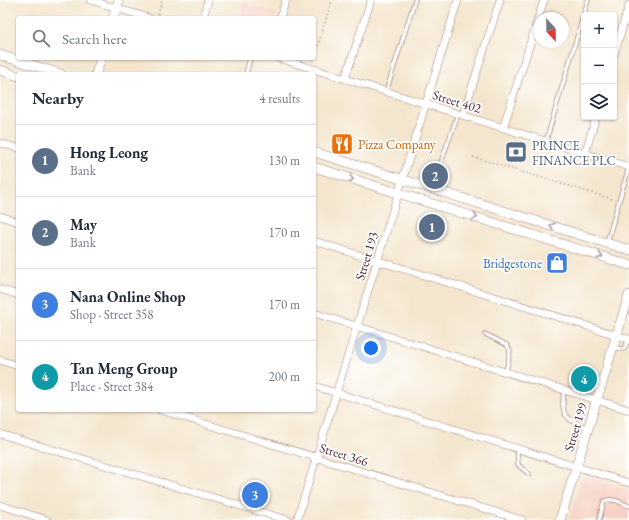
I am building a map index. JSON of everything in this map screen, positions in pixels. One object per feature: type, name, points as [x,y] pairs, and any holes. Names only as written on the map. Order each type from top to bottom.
[{"type":"main road","points":[[114,16],[117,4]]},
{"type":"main road","points":[[0,55],[16,60]]},
{"type":"main road","points":[[16,60],[55,72]]},
{"type":"main road","points":[[97,72],[100,60]]},
{"type":"main road","points":[[0,70],[16,75]]},
{"type":"main road","points":[[316,153],[629,250]]},
{"type":"main road","points":[[316,168],[629,265]]},
{"type":"main road","name":"Street 199","points":[[560,520],[629,295]]},
{"type":"street","points":[[90,0],[117,4],[144,16]]},
{"type":"street","points":[[204,16],[208,0]]},
{"type":"street","points":[[281,16],[286,0]]},
{"type":"street","points":[[345,79],[371,0]]},
{"type":"street","name":"Street 193","points":[[297,520],[458,0]]},
{"type":"street","points":[[460,115],[500,0]]},
{"type":"street","points":[[503,128],[544,0]]},
{"type":"street","points":[[616,48],[629,6]]},
{"type":"street","name":"Street 402","points":[[285,60],[629,167]]},
{"type":"street","points":[[585,153],[595,120]]},
{"type":"street","points":[[0,143],[16,147]]},
{"type":"street","points":[[0,216],[16,221]]},
{"type":"street","points":[[316,243],[629,339]]},
{"type":"street","points":[[0,289],[16,294]]},
{"type":"street","points":[[316,314],[629,410]]},
{"type":"street","points":[[0,360],[16,365]]},
{"type":"street","points":[[316,387],[629,483]]},
{"type":"street","name":"Street 366","points":[[166,412],[522,520]]},
{"type":"street","points":[[0,434],[288,520]]},
{"type":"street","points":[[0,505],[47,520]]},
{"type":"lane","points":[[386,92],[415,0]]},
{"type":"lane","points":[[546,141],[588,0]]},
{"type":"lane","points":[[246,72],[250,60]]},
{"type":"lane","points":[[432,188],[460,115]]},
{"type":"lane","points":[[607,243],[629,167]]},
{"type":"lane","points":[[486,334],[507,345],[510,351],[506,372]]},
{"type":"lane","points":[[613,348],[624,349],[629,339]]},
{"type":"lane","points":[[564,390],[562,406],[567,418],[588,428]]},
{"type":"lane","points":[[517,448],[518,465],[529,474]]},
{"type":"lane","points":[[598,520],[604,501],[612,499],[629,506]]},
{"type":"path","points":[[158,16],[162,0]]},
{"type":"path","points":[[316,52],[332,0]]},
{"type":"path","points":[[311,68],[313,60]]},
{"type":"path","points":[[473,157],[619,201]]},
{"type":"shaded area","points":[[244,3],[276,13],[275,16],[240,16]]},
{"type":"shaded area","points":[[583,476],[629,490],[629,520],[569,520]]},
{"type":"place","name":"Pizza Company","points":[[342,144]]},
{"type":"place","name":"PRINCE FINANCE PLC","points":[[516,152]]},
{"type":"place","name":"May","points":[[435,176]]},
{"type":"place","name":"Hong Leong","points":[[432,227]]},
{"type":"place","name":"Bridgestone","points":[[557,263]]},
{"type":"place","name":"Tan Meng Group","points":[[584,379]]},
{"type":"place","name":"Nana Online Shop","points":[[255,495]]}]
